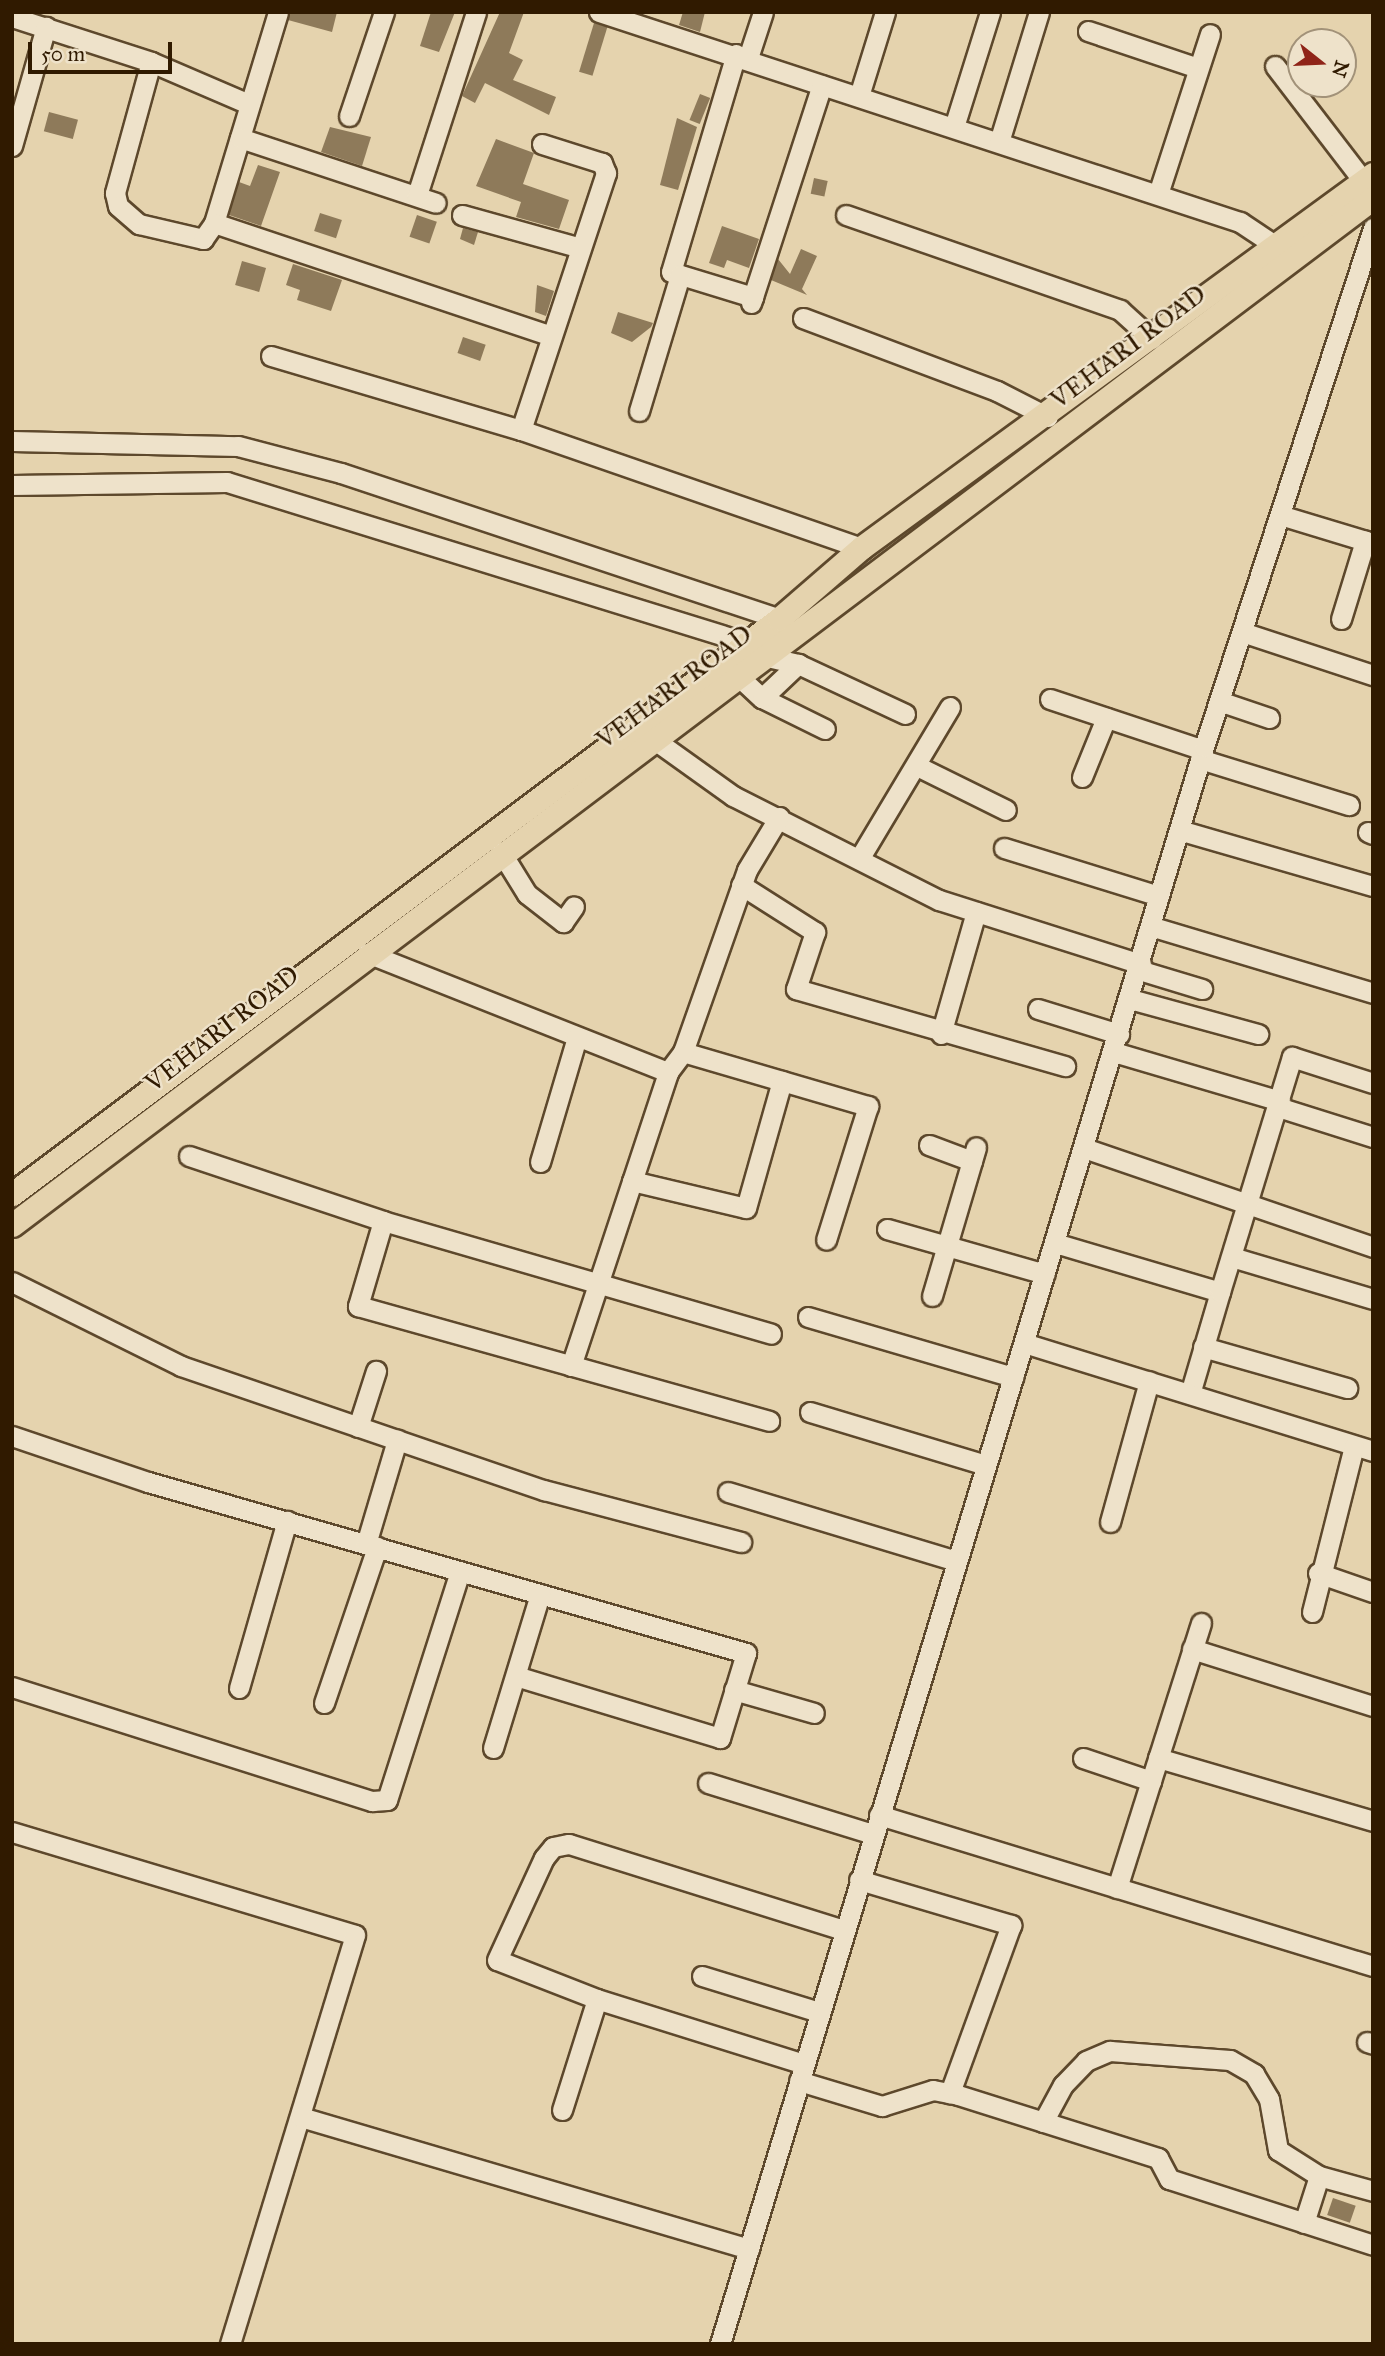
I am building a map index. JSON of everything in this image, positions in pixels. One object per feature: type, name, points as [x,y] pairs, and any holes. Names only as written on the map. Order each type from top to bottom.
[{"type":"main road","name":"VEHARI ROAD","points":[[12,1226],[367,953],[737,675],[861,548],[1048,417],[1276,246],[1369,183]]},
{"type":"main road","name":"VEHARI ROAD","points":[[12,1194],[770,640],[1369,183]]},
{"type":"street","points":[[151,62],[115,193],[118,206],[139,224],[192,239],[203,239],[214,223],[278,12]]},
{"type":"street","points":[[349,116],[384,12]]},
{"type":"street","points":[[416,195],[476,12]]},
{"type":"street","points":[[599,12],[643,19],[822,85],[1240,222],[1276,246]]},
{"type":"street","points":[[763,12],[742,56],[671,272],[752,300],[822,85]]},
{"type":"street","points":[[859,96],[886,12]]},
{"type":"street","points":[[954,127],[990,12]]},
{"type":"street","points":[[999,142],[1039,12]]},
{"type":"street","points":[[12,17],[151,62],[249,104]]},
{"type":"street","points":[[12,146],[46,27]]},
{"type":"street","points":[[1088,31],[1198,68]]},
{"type":"street","points":[[1158,194],[1210,34]]},
{"type":"street","points":[[1275,66],[1369,183]]},
{"type":"street","points":[[240,138],[436,203]]},
{"type":"street","points":[[521,430],[606,167],[542,144]]},
{"type":"street","points":[[462,215],[581,248]]},
{"type":"street","points":[[846,215],[1121,310],[1152,339]]},
{"type":"street","points":[[214,223],[552,337]]},
{"type":"street","points":[[720,2344],[878,1815],[1140,967],[1201,755],[1373,228]]},
{"type":"street","points":[[639,411],[680,275]]},
{"type":"street","points":[[803,318],[998,391],[1048,417]]},
{"type":"street","points":[[271,356],[521,430],[861,548]]},
{"type":"street","points":[[12,441],[238,446],[341,473],[616,567],[770,640],[798,664],[905,714]]},
{"type":"street","points":[[12,485],[227,482],[607,599],[770,640]]},
{"type":"street","points":[[1280,515],[1369,542],[1341,619]]},
{"type":"street","points":[[565,585],[575,553]]},
{"type":"street","points":[[607,599],[616,567]]},
{"type":"street","points":[[1242,632],[1373,675]]},
{"type":"street","points":[[762,698],[798,664]]},
{"type":"street","points":[[737,675],[762,698],[825,729]]},
{"type":"street","points":[[1050,699],[1201,755],[1349,805]]},
{"type":"street","points":[[1219,701],[1269,718]]},
{"type":"street","points":[[859,859],[950,707]]},
{"type":"street","points":[[1082,778],[1106,718]]},
{"type":"street","points":[[652,738],[733,796],[859,859],[976,912],[1202,989]]},
{"type":"street","points":[[917,766],[1006,810]]},
{"type":"street","points":[[571,1366],[668,1072],[683,1052],[741,885],[779,817]]},
{"type":"street","points":[[1179,830],[1373,886]]},
{"type":"street","points":[[1004,848],[1159,895]]},
{"type":"street","points":[[501,852],[527,894],[563,922],[574,906]]},
{"type":"street","points":[[741,885],[815,932],[796,989],[941,1034],[1065,1066]]},
{"type":"street","points":[[941,1034],[976,912]]},
{"type":"street","points":[[1150,926],[1373,993]]},
{"type":"street","points":[[367,953],[668,1072]]},
{"type":"street","points":[[1130,999],[1258,1034]]},
{"type":"street","points":[[1038,1009],[1116,1043],[1373,1137]]},
{"type":"street","points":[[540,1162],[577,1038]]},
{"type":"street","points":[[683,1052],[868,1107],[826,1240]]},
{"type":"street","points":[[1190,1394],[1220,1292],[1250,1205],[1292,1057],[1373,1083]]},
{"type":"street","points":[[632,1181],[746,1208],[782,1081]]},
{"type":"street","points":[[929,1146],[974,1154],[932,1296]]},
{"type":"street","points":[[1084,1148],[1373,1247]]},
{"type":"street","points":[[189,1156],[383,1221],[771,1334]]},
{"type":"street","points":[[383,1221],[358,1306],[769,1421]]},
{"type":"street","points":[[887,1228],[1045,1274]]},
{"type":"street","points":[[1055,1243],[1220,1292]]},
{"type":"street","points":[[1232,1257],[1373,1299]]},
{"type":"street","points":[[12,1282],[181,1366],[544,1490],[741,1542]]},
{"type":"street","points":[[808,1317],[1013,1377]]},
{"type":"street","points":[[1024,1343],[1363,1448],[1318,1573],[1312,1612]]},
{"type":"street","points":[[1203,1347],[1347,1388]]},
{"type":"street","points":[[358,1427],[376,1371]]},
{"type":"street","points":[[1110,1522],[1149,1381]]},
{"type":"street","points":[[810,1412],[986,1465]]},
{"type":"street","points":[[12,1436],[287,1521],[746,1653],[720,1738],[516,1676]]},
{"type":"street","points":[[324,1703],[372,1545],[397,1440]]},
{"type":"street","points":[[728,1492],[956,1562]]},
{"type":"street","points":[[239,1688],[287,1521]]},
{"type":"street","points":[[12,1688],[372,1801],[387,1800],[460,1571]]},
{"type":"street","points":[[1318,1573],[1373,1592]]},
{"type":"street","points":[[493,1748],[540,1594]]},
{"type":"street","points":[[1117,1888],[1200,1623]]},
{"type":"street","points":[[1192,1649],[1373,1706]]},
{"type":"street","points":[[734,1690],[814,1713]]},
{"type":"street","points":[[1083,1758],[1151,1781]]},
{"type":"street","points":[[1158,1758],[1373,1821]]},
{"type":"street","points":[[708,1783],[873,1834]]},
{"type":"street","points":[[878,1815],[1373,1966]]},
{"type":"street","points":[[12,1832],[350,1929],[353,1947],[230,2344]]},
{"type":"street","points":[[844,1930],[569,1844],[553,1847],[497,1960],[801,2072],[882,2106],[933,2090],[950,2094],[1158,2158],[1169,2179],[1373,2245]]},
{"type":"street","points":[[859,1880],[1011,1925],[950,2094]]},
{"type":"street","points":[[702,1976],[819,2012]]},
{"type":"street","points":[[562,2110],[597,1999]]},
{"type":"street","points":[[1043,2122],[1063,2085],[1086,2061],[1110,2051],[1230,2060],[1254,2074],[1269,2099],[1278,2150],[1319,2176],[1373,2192]]},
{"type":"street","points":[[301,2117],[749,2249]]},
{"type":"street","points":[[1304,2223],[1319,2176]]},
{"type":"building","points":[[290,12],[337,12],[332,32],[288,20]]},
{"type":"building","points":[[431,12],[455,12],[439,52],[420,46]]},
{"type":"building","points":[[500,12],[524,12],[509,53],[523,60],[513,80],[556,97],[549,115],[485,83],[475,103],[462,96]]},
{"type":"building","points":[[683,12],[705,12],[700,32],[679,25]]},
{"type":"building","points":[[594,23],[607,27],[592,76],[579,72]]},
{"type":"building","points":[[700,94],[710,98],[700,124],[690,120]]},
{"type":"building","points":[[49,112],[78,120],[73,139],[44,131]]},
{"type":"building","points":[[677,118],[697,127],[678,190],[660,185]]},
{"type":"building","points":[[330,127],[371,137],[362,166],[321,152]]},
{"type":"building","points":[[496,139],[534,153],[523,184],[569,200],[559,229],[516,217],[521,202],[476,186]]},
{"type":"building","points":[[258,165],[280,172],[261,226],[229,215],[239,182],[250,186]]},
{"type":"building","points":[[814,178],[828,181],[824,197],[811,194]]},
{"type":"building","points":[[320,213],[342,220],[336,238],[314,231]]},
{"type":"building","points":[[417,215],[437,222],[429,244],[410,237]]},
{"type":"building","points":[[722,226],[759,239],[749,268],[727,260],[724,268],[709,263]]},
{"type":"building","points":[[463,228],[478,232],[474,245],[460,239]]},
{"type":"building","points":[[801,249],[817,256],[802,289],[807,295],[771,280],[778,259],[790,274]]},
{"type":"building","points":[[242,261],[266,268],[259,292],[235,285]]},
{"type":"building","points":[[293,264],[342,280],[331,311],[297,300],[300,290],[286,285]]},
{"type":"building","points":[[537,285],[554,291],[546,316],[535,312]]},
{"type":"building","points":[[618,312],[653,323],[632,342],[611,333]]},
{"type":"building","points":[[463,337],[486,345],[480,361],[457,353]]},
{"type":"building","points":[[1333,2198],[1356,2206],[1350,2223],[1327,2215]]}]
